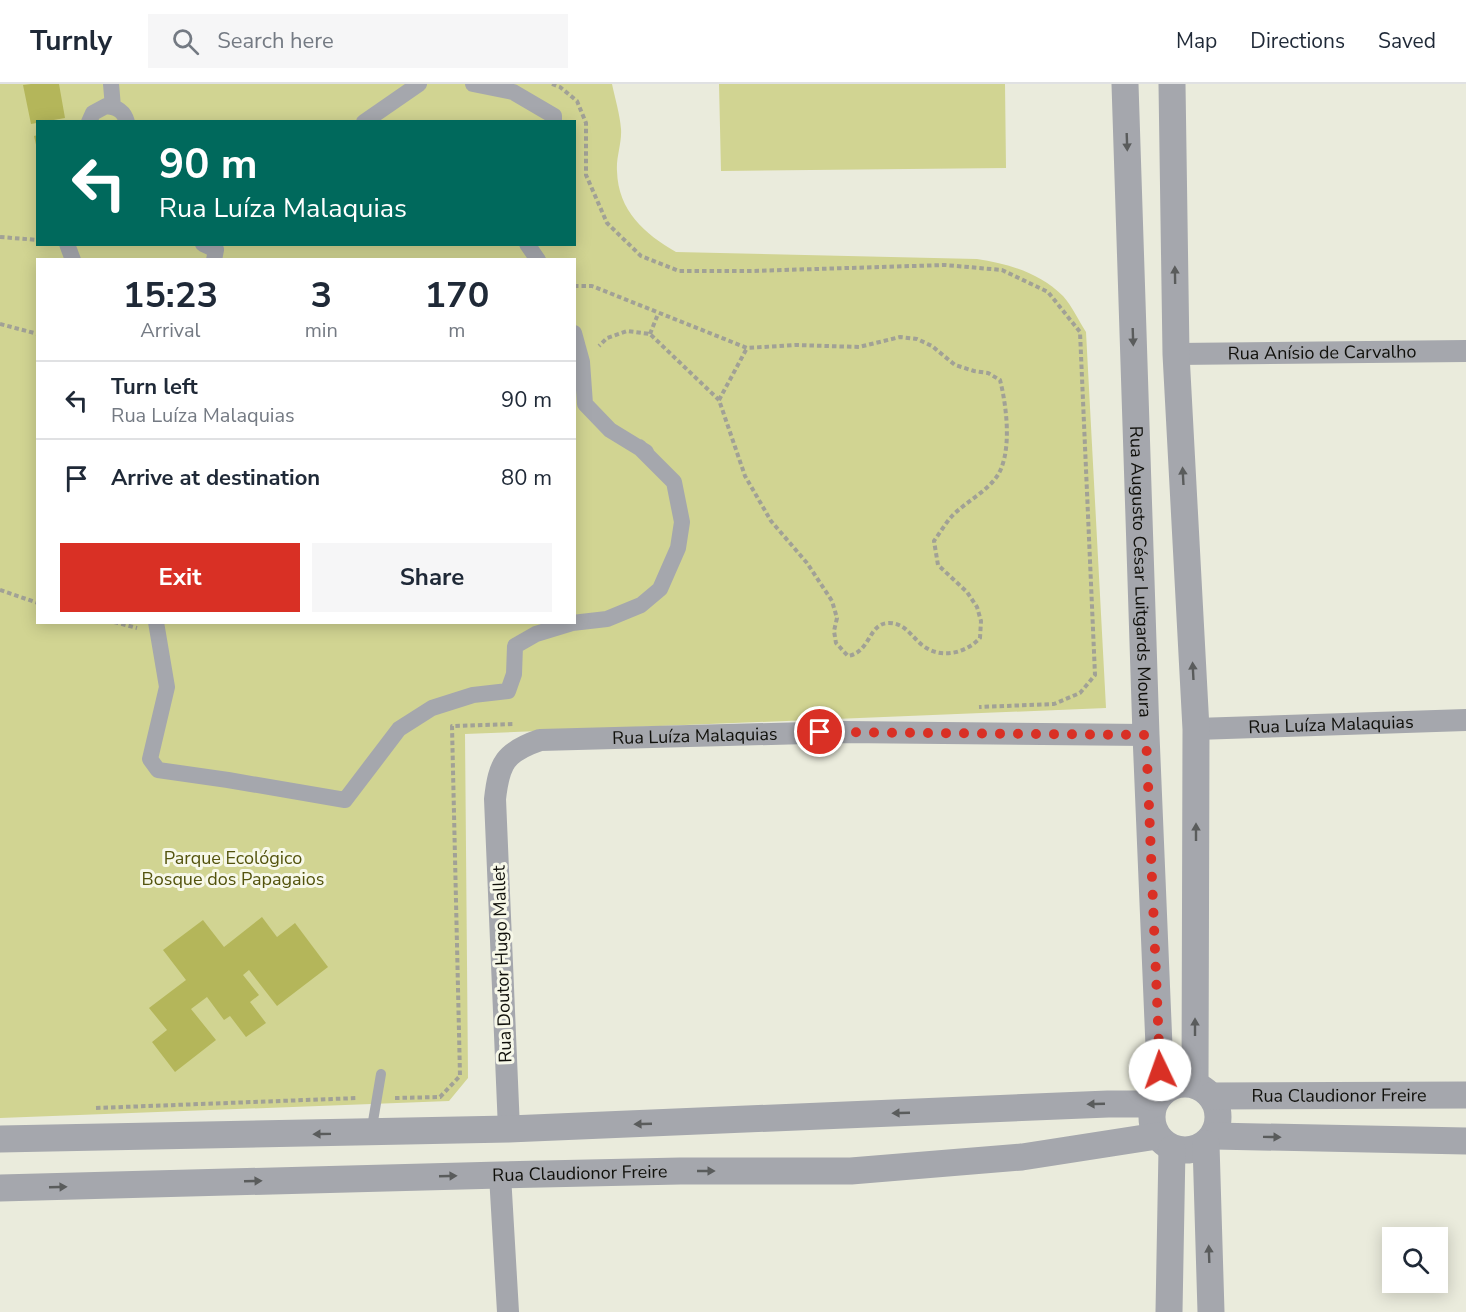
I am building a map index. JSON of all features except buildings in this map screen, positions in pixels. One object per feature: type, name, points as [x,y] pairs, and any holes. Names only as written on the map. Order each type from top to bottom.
[{"type":"street","points":[[111,84],[113,106]]},
{"type":"street","points":[[367,120],[419,84]]},
{"type":"street","points":[[473,84],[513,92],[554,116],[554,120]]},
{"type":"street","name":"Rua Augusto César Luitgards Moura","points":[[1125,84],[1158,1099],[1152,1115],[1153,1126],[1165,1142],[1169,1312]]},
{"type":"street","points":[[1172,84],[1176,354],[1196,729],[1203,1091]]},
{"type":"street","points":[[90,120],[93,112],[99,108],[113,106],[125,114],[127,120]]},
{"type":"street","points":[[576,340],[582,362],[585,404],[610,430],[639,447],[660,465]]},
{"type":"street","name":"Rua Anísio de Carvalho","points":[[1176,354],[1466,351]]},
{"type":"street","points":[[576,623],[607,619],[641,605],[660,589],[678,548],[682,522],[674,482],[639,447]]},
{"type":"street","points":[[156,624],[167,687],[150,759],[158,770],[345,800],[399,729],[432,708],[473,694],[508,691],[514,674],[515,646],[536,634],[569,624]]},
{"type":"street","name":"Rua Luíza Malaquias","points":[[1196,729],[1466,720]]},
{"type":"street","name":"Rua Luíza Malaquias","points":[[495,799],[502,763],[522,746],[540,740],[844,732],[1146,735]]},
{"type":"street","name":"Rua Doutor Hugo Mallet","points":[[495,799],[509,1129]]},
{"type":"street","points":[[0,1139],[509,1129],[1096,1104],[1158,1099],[1171,1087],[1183,1084],[1203,1091],[1218,1108],[1219,1122],[1210,1140],[1211,1312]]},
{"type":"street","name":"Rua Claudionor Freire","points":[[1203,1091],[1466,1095]]},
{"type":"street","points":[[1165,1142],[1190,1151],[1210,1140],[1466,1141]]},
{"type":"street","name":"Rua Claudionor Freire","points":[[0,1188],[680,1171],[851,1172],[1165,1142]]},
{"type":"street","points":[[500,1175],[508,1312]]},
{"type":"lane","points":[[371,1133],[381,1074]]},
{"type":"path","points":[[552,84],[560,87],[577,101],[586,123],[586,175],[607,223],[641,256],[679,271],[945,265],[1002,270],[1048,292],[1080,332],[1095,675],[1080,693],[1054,704],[971,707]]},
{"type":"path","points":[[0,237],[36,240]]},
{"type":"path","points":[[576,286],[592,286],[747,348],[795,345],[859,347],[900,337],[917,339],[932,346],[955,365],[988,373],[1000,380],[1004,394],[1006,449],[1004,465],[994,480],[951,516],[934,541],[938,565],[967,592],[977,607],[981,621],[980,638],[960,652],[935,652],[923,646],[901,625],[886,622],[876,628],[861,651],[848,656],[836,643],[834,631],[837,618],[832,602],[807,564],[771,521],[744,476],[719,400],[650,334],[627,331],[607,338],[582,362]]},
{"type":"path","points":[[650,334],[658,314]]},
{"type":"path","points":[[0,324],[36,333]]},
{"type":"path","points":[[719,400],[747,348]]},
{"type":"path","points":[[0,590],[36,602]]},
{"type":"path","points":[[388,1099],[440,1096],[460,1076],[452,726],[523,723]]},
{"type":"path","points":[[94,1108],[353,1098]]},
{"type":"green space","name":"Parque Ecológico Bosque dos Papagaios","points":[[0,84],[612,84],[621,129],[617,171],[622,198],[635,220],[644,229],[676,252],[977,259],[1012,267],[1044,281],[1063,296],[1086,332],[1106,708],[465,734],[468,1078],[449,1101],[0,1118]]},
{"type":"green space","points":[[719,84],[1005,84],[1006,168],[721,171]]},
{"type":"route","points":[[820,732],[1146,735],[1160,1070]]}]
